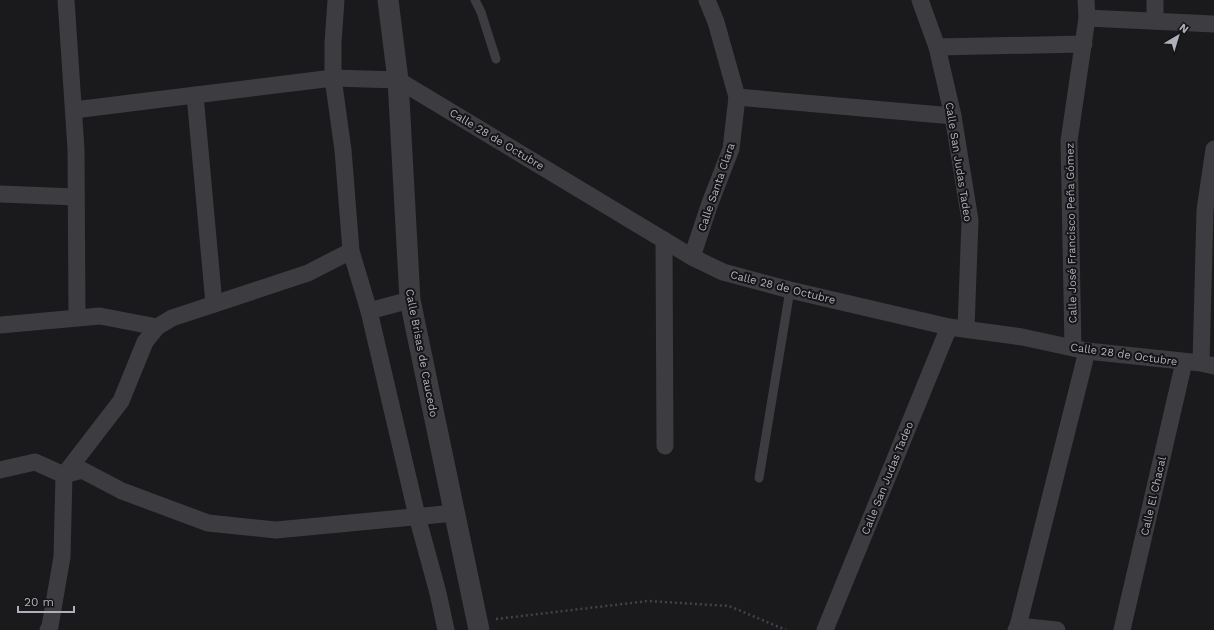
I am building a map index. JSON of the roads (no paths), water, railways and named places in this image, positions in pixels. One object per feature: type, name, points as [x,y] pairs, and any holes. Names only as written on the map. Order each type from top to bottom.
[{"type":"street","points":[[66,0],[76,149],[77,318]]},
{"type":"street","points":[[336,0],[333,43],[333,78],[343,150],[351,251],[369,311],[416,516],[438,593],[446,630]]},
{"type":"street","name":"Calle Brisas de Caucedo","points":[[388,0],[398,80],[410,300],[479,626]]},
{"type":"street","name":"Calle Santa Clara","points":[[692,257],[710,203],[731,149],[737,97],[716,22],[707,0]]},
{"type":"street","name":"Calle San Judas Tadeo","points":[[920,0],[937,47],[954,116],[970,220],[966,329]]},
{"type":"street","name":"Calle José Francisco Peña Gómez","points":[[1017,628],[1080,349],[1069,141],[1084,44],[1087,18],[1086,0]]},
{"type":"street","points":[[1155,0],[1155,21]]},
{"type":"street","points":[[1087,18],[1214,24]]},
{"type":"street","points":[[937,47],[1084,44]]},
{"type":"street","points":[[74,110],[333,78],[398,80]]},
{"type":"street","name":"Calle 28 de Octubre","points":[[398,80],[692,257],[723,272],[790,290],[949,327],[1022,337],[1080,349],[1208,365]]},
{"type":"street","points":[[195,95],[214,304]]},
{"type":"street","points":[[737,97],[954,116]]},
{"type":"street","points":[[1208,365],[1205,210],[1214,149]]},
{"type":"street","points":[[0,194],[76,197]]},
{"type":"street","points":[[664,240],[665,446]]},
{"type":"street","points":[[53,629],[62,557],[64,474],[122,400],[145,342],[157,327],[172,318],[308,273],[351,251]]},
{"type":"street","points":[[369,311],[410,300]]},
{"type":"street","points":[[0,325],[100,316],[157,327]]},
{"type":"street","name":"Calle San Judas Tadeo","points":[[825,630],[949,327]]},
{"type":"street","name":"Calle El Chacal","points":[[1122,630],[1184,362]]},
{"type":"street","points":[[0,470],[35,462],[64,474],[82,470],[122,491],[208,523],[276,530],[455,512]]},
{"type":"street","points":[[1017,628],[1057,630]]},
{"type":"lane","points":[[475,0],[481,12],[496,60]]},
{"type":"lane","points":[[759,478],[790,290]]}]
